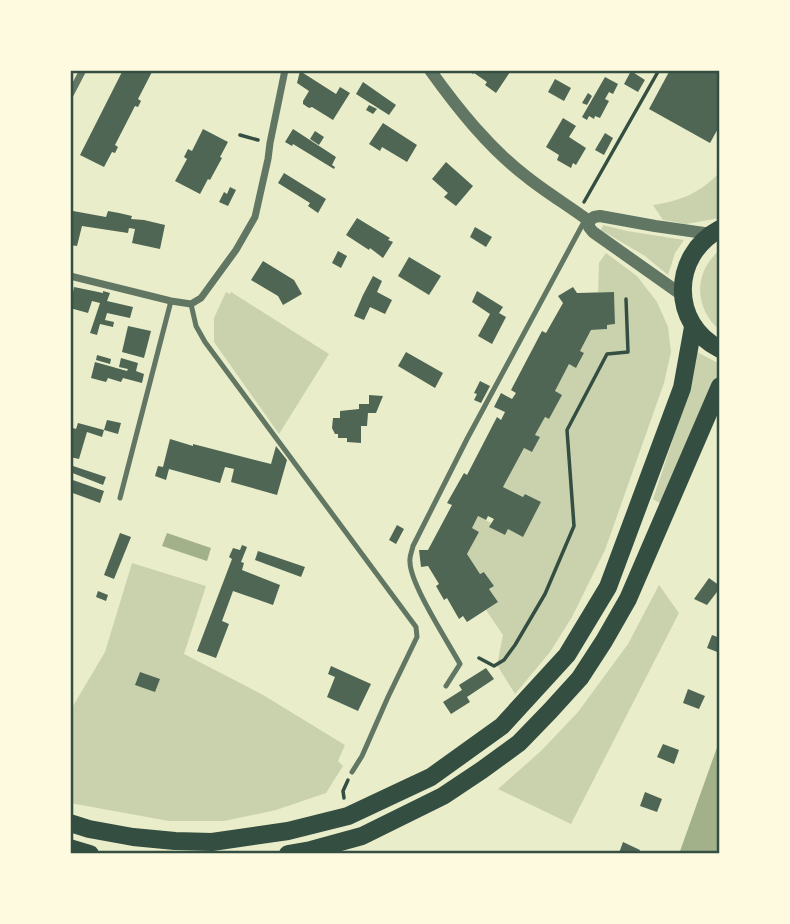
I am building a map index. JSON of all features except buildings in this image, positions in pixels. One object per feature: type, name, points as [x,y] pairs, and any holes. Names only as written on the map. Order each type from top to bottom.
[{"type":"main road","points":[[715,232],[698,246],[688,261],[683,277],[682,295],[693,327],[709,343],[720,349]]},
{"type":"main road","points":[[70,823],[134,837],[175,841],[212,842],[288,831],[348,816],[430,777],[502,726],[567,655],[608,587],[682,388],[693,327]]},
{"type":"main road","points":[[288,854],[311,852],[362,835],[443,796],[519,743],[580,678],[628,600],[720,386]]},
{"type":"main road","points":[[70,848],[90,854]]},
{"type":"street","points":[[70,94],[83,70]]},
{"type":"street","points":[[70,276],[171,301],[191,304],[201,298],[236,250],[255,217],[285,70]]},
{"type":"street","points":[[430,70],[484,138],[526,176],[584,217],[593,232],[682,295]]},
{"type":"street","points":[[584,217],[600,216],[655,226],[715,232]]},
{"type":"lane","points":[[446,686],[460,664],[412,574],[409,560],[413,546],[584,217]]},
{"type":"lane","points":[[120,498],[171,301]]},
{"type":"lane","points":[[191,304],[196,327],[205,342],[416,626],[417,637],[352,772]]},
{"type":"path","points":[[584,217],[659,70]]},
{"type":"path","points":[[240,135],[270,143]]},
{"type":"path","points":[[480,658],[494,666],[504,660],[515,645],[545,594],[574,526],[567,430],[607,354],[628,352],[626,299]]},
{"type":"path","points":[[348,816],[342,791],[352,772]]},
{"type":"shaded area","points":[[720,172],[720,218],[686,224],[663,220],[653,205],[690,195]]},
{"type":"shaded area","points":[[603,225],[684,240],[675,253],[668,275],[645,256],[601,230]]},
{"type":"shaded area","points":[[720,250],[720,330],[705,312],[700,290],[705,269]]},
{"type":"shaded area","points":[[606,253],[637,276],[657,302],[668,327],[671,352],[664,383],[605,550],[572,617],[550,652],[515,694],[497,665],[503,635],[486,610],[498,602],[489,589],[493,586],[485,572],[480,574],[467,554],[479,532],[472,528],[478,516],[505,535],[508,529],[540,502],[526,494],[523,497],[503,487],[524,448],[532,452],[539,438],[535,435],[545,417],[549,419],[561,396],[555,391],[569,364],[577,367],[584,353],[580,351],[591,330],[607,329],[607,325],[615,324],[614,292],[598,292],[599,263]]},
{"type":"shaded area","points":[[226,292],[231,292],[329,354],[279,434],[214,342],[214,318]]},
{"type":"shaded area","points":[[697,352],[720,364],[720,374],[702,405],[661,504],[653,499],[693,379]]},
{"type":"shaded area","points":[[167,533],[211,548],[207,561],[162,546]]},
{"type":"shaded area","points":[[132,563],[206,586],[184,654],[263,695],[345,745],[338,761],[343,766],[326,793],[276,810],[224,821],[169,821],[70,803],[70,711],[105,652]]},
{"type":"shaded area","points":[[659,585],[679,613],[571,824],[498,789],[541,751],[578,712],[628,644]]},
{"type":"shaded area","points":[[720,739],[720,854],[679,854]]}]
